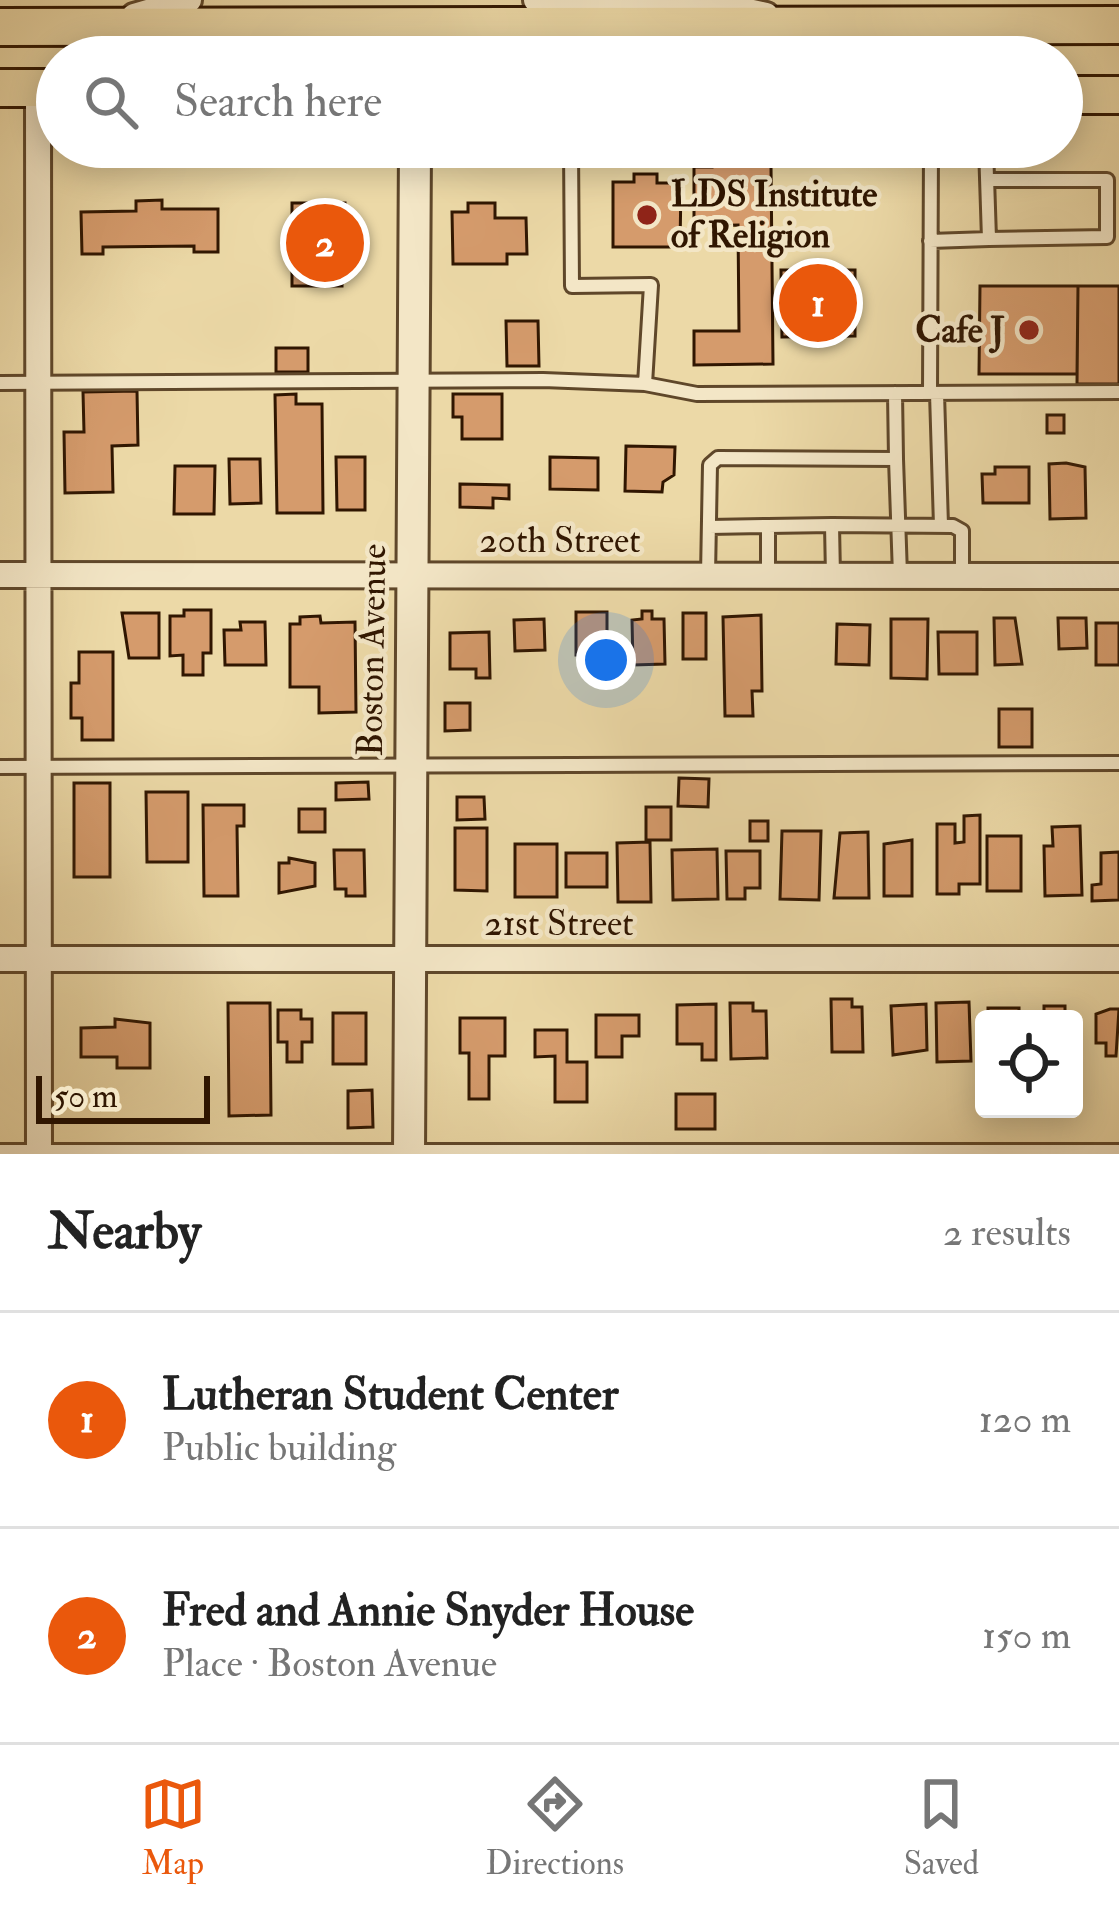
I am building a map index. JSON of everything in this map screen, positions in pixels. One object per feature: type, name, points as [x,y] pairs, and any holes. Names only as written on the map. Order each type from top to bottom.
[{"type":"main road","points":[[0,27],[821,26],[931,20],[1119,25]]},
{"type":"main road","points":[[0,88],[36,88]]},
{"type":"main road","points":[[1083,95],[1119,95]]},
{"type":"street","points":[[90,28],[189,0]]},
{"type":"street","points":[[536,0],[716,4],[821,26]]},
{"type":"street","points":[[39,1153],[38,383],[45,168]]},
{"type":"street","name":"Boston Avenue","points":[[409,1153],[415,168]]},
{"type":"street","name":"20th Street","points":[[0,575],[1119,577]]},
{"type":"street","name":"21st Street","points":[[0,959],[1119,959]]},
{"type":"lane","points":[[571,168],[572,286],[651,285],[646,384]]},
{"type":"lane","points":[[931,168],[940,526]]},
{"type":"lane","points":[[987,168],[989,239]]},
{"type":"lane","points":[[930,241],[1107,238],[1107,180],[987,179]]},
{"type":"lane","points":[[0,383],[415,380],[646,384],[697,394],[1119,392]]},
{"type":"lane","points":[[895,393],[900,576]]},
{"type":"lane","points":[[708,576],[710,465],[718,458],[896,459]]},
{"type":"lane","points":[[832,525],[833,576]]},
{"type":"lane","points":[[768,526],[769,576]]},
{"type":"lane","points":[[709,527],[940,526],[962,531],[962,576]]},
{"type":"lane","points":[[0,767],[1119,763]]},
{"type":"lane","points":[[0,1151],[1119,1151]]},
{"type":"building","points":[[694,168],[771,168],[773,364],[694,365],[694,331],[739,331],[738,225],[694,226]]},
{"type":"building","name":"LDS Institute of Religion","points":[[634,174],[657,174],[657,183],[681,183],[680,247],[613,247],[613,182],[634,182]]},
{"type":"building","points":[[162,200],[162,209],[218,209],[218,252],[194,252],[194,246],[103,247],[103,254],[82,254],[81,212],[136,211],[136,201]]},
{"type":"building","points":[[292,203],[345,203],[345,220],[357,220],[357,267],[342,267],[342,286],[292,286]]},
{"type":"building","points":[[468,203],[495,203],[495,218],[526,218],[527,254],[507,254],[507,264],[453,264],[452,212],[468,212]]},
{"type":"building","points":[[781,270],[855,270],[855,336],[782,337]]},
{"type":"building","name":"Cafe J","points":[[980,286],[1078,286],[1077,374],[979,374]]},
{"type":"building","points":[[1078,286],[1119,286],[1119,384],[1077,384]]},
{"type":"building","points":[[506,321],[538,321],[539,366],[507,366]]},
{"type":"building","points":[[276,348],[308,348],[308,372],[276,372]]},
{"type":"building","points":[[137,391],[138,445],[112,446],[113,492],[65,493],[64,432],[84,432],[83,392]]},
{"type":"building","points":[[296,394],[296,404],[322,404],[323,513],[277,513],[275,395]]},
{"type":"building","points":[[453,394],[502,394],[502,439],[462,439],[462,417],[453,417]]},
{"type":"building","points":[[1047,415],[1064,415],[1064,433],[1047,433]]},
{"type":"building","points":[[626,446],[675,447],[674,475],[663,482],[662,492],[625,491]]},
{"type":"building","points":[[336,457],[365,457],[365,510],[337,510]]},
{"type":"building","points":[[550,457],[598,458],[598,490],[550,489]]},
{"type":"building","points":[[229,459],[260,459],[261,503],[230,504]]},
{"type":"building","points":[[1049,464],[1085,467],[1086,518],[1050,519]]},
{"type":"building","points":[[175,466],[215,466],[214,514],[174,514]]},
{"type":"building","points":[[995,467],[1029,467],[1029,503],[983,503],[982,474],[995,474]]},
{"type":"building","points":[[460,484],[509,485],[509,499],[493,498],[493,508],[460,507]]},
{"type":"building","points":[[184,610],[211,610],[211,653],[203,653],[203,675],[183,675],[183,655],[170,656],[170,616],[184,616]]},
{"type":"building","points":[[642,611],[652,611],[652,619],[664,619],[665,664],[633,665],[632,620],[642,619]]},
{"type":"building","points":[[576,612],[607,612],[607,655],[576,655]]},
{"type":"building","points":[[122,613],[159,613],[159,658],[129,658]]},
{"type":"building","points":[[683,613],[706,613],[706,659],[683,659]]},
{"type":"building","points":[[761,615],[762,691],[752,691],[753,716],[725,716],[723,617]]},
{"type":"building","points":[[320,616],[321,623],[355,622],[356,712],[319,713],[319,687],[290,687],[290,624],[300,624],[300,617]]},
{"type":"building","points":[[994,618],[1015,618],[1022,664],[995,665]]},
{"type":"building","points":[[1058,618],[1086,618],[1087,648],[1059,649]]},
{"type":"building","points":[[544,619],[545,650],[515,651],[514,620]]},
{"type":"building","points":[[891,619],[928,619],[927,679],[891,678]]},
{"type":"building","points":[[240,622],[265,622],[266,665],[225,665],[224,630],[241,630]]},
{"type":"building","points":[[1096,623],[1119,623],[1119,665],[1096,665]]},
{"type":"building","points":[[837,624],[870,625],[869,665],[836,664]]},
{"type":"building","points":[[489,632],[490,678],[476,678],[476,669],[450,669],[450,633]]},
{"type":"building","points":[[938,632],[977,632],[977,674],[939,674]]},
{"type":"building","points":[[79,652],[113,652],[113,740],[82,740],[82,718],[71,718],[71,683],[79,683]]},
{"type":"building","points":[[445,703],[470,703],[470,730],[445,731]]},
{"type":"building","points":[[999,709],[1032,709],[1032,747],[999,747]]},
{"type":"building","points":[[679,778],[709,779],[708,807],[678,806]]},
{"type":"building","points":[[368,782],[369,799],[336,800],[336,783]]},
{"type":"building","points":[[74,783],[110,783],[110,877],[74,877]]},
{"type":"building","points":[[146,792],[188,792],[188,862],[147,862]]},
{"type":"building","points":[[457,797],[484,797],[485,819],[457,820]]},
{"type":"building","points":[[203,805],[244,805],[244,826],[237,826],[238,896],[204,896]]},
{"type":"building","points":[[646,807],[671,807],[671,840],[646,840]]},
{"type":"building","points":[[299,809],[325,809],[325,832],[299,832]]},
{"type":"building","points":[[980,815],[980,884],[959,884],[959,894],[937,894],[937,824],[955,824],[955,843],[964,842],[964,816]]},
{"type":"building","points":[[750,821],[768,821],[768,841],[750,841]]},
{"type":"building","points":[[1080,826],[1082,895],[1045,896],[1044,846],[1053,846],[1052,827]]},
{"type":"building","points":[[455,828],[487,828],[487,891],[455,890]]},
{"type":"building","points":[[782,831],[821,831],[819,900],[780,899]]},
{"type":"building","points":[[868,832],[869,898],[834,898],[840,833]]},
{"type":"building","points":[[987,836],[1021,836],[1021,891],[987,891]]},
{"type":"building","points":[[912,840],[912,896],[884,896],[884,844]]},
{"type":"building","points":[[650,842],[651,902],[618,902],[617,843]]},
{"type":"building","points":[[515,844],[557,844],[557,897],[515,897]]},
{"type":"building","points":[[717,849],[718,899],[673,900],[672,850]]},
{"type":"building","points":[[334,850],[364,850],[365,896],[346,896],[346,889],[335,889]]},
{"type":"building","points":[[726,851],[760,851],[760,888],[745,888],[745,899],[727,899]]},
{"type":"building","points":[[1119,852],[1119,900],[1092,901],[1092,885],[1101,884],[1101,853]]},
{"type":"building","points":[[566,853],[607,853],[607,887],[566,887]]},
{"type":"building","points":[[289,858],[315,863],[315,886],[279,893],[279,863],[289,863]]},
{"type":"building","points":[[831,999],[852,999],[852,1007],[862,1007],[863,1052],[832,1052]]},
{"type":"building","points":[[969,1002],[971,1061],[937,1062],[936,1003]]},
{"type":"building","points":[[228,1003],[270,1003],[271,1115],[229,1116]]},
{"type":"building","points":[[730,1003],[753,1003],[753,1011],[766,1011],[767,1058],[731,1059]]},
{"type":"building","points":[[716,1004],[716,1060],[702,1060],[702,1044],[677,1044],[677,1005]]},
{"type":"building","points":[[926,1004],[927,1050],[893,1055],[891,1006]]},
{"type":"building","points":[[1119,1009],[1116,1056],[1106,1056],[1106,1043],[1096,1043],[1096,1014]]},
{"type":"building","points":[[278,1010],[301,1010],[301,1019],[312,1019],[312,1042],[302,1042],[302,1062],[287,1062],[287,1042],[278,1042]]},
{"type":"building","points":[[333,1013],[366,1013],[366,1064],[333,1064]]},
{"type":"building","points":[[596,1015],[639,1015],[639,1036],[622,1036],[622,1057],[596,1057]]},
{"type":"building","points":[[460,1018],[505,1018],[505,1056],[489,1056],[489,1099],[469,1099],[469,1053],[460,1053]]},
{"type":"building","points":[[115,1019],[150,1023],[150,1068],[117,1068],[117,1057],[81,1057],[81,1028],[115,1027]]},
{"type":"building","points":[[535,1030],[567,1030],[567,1062],[587,1062],[587,1102],[555,1102],[555,1056],[535,1057]]},
{"type":"building","points":[[372,1090],[373,1127],[348,1128],[348,1091]]},
{"type":"building","points":[[676,1094],[715,1094],[715,1129],[676,1129]]},
{"type":"place","name":"LDS Institute of Religion","points":[[647,215]]},
{"type":"place","name":"Fred and Annie Snyder House","points":[[325,243]]},
{"type":"place","name":"Lutheran Student Center","points":[[818,303]]},
{"type":"place","name":"Cafe J","points":[[1029,330]]}]
